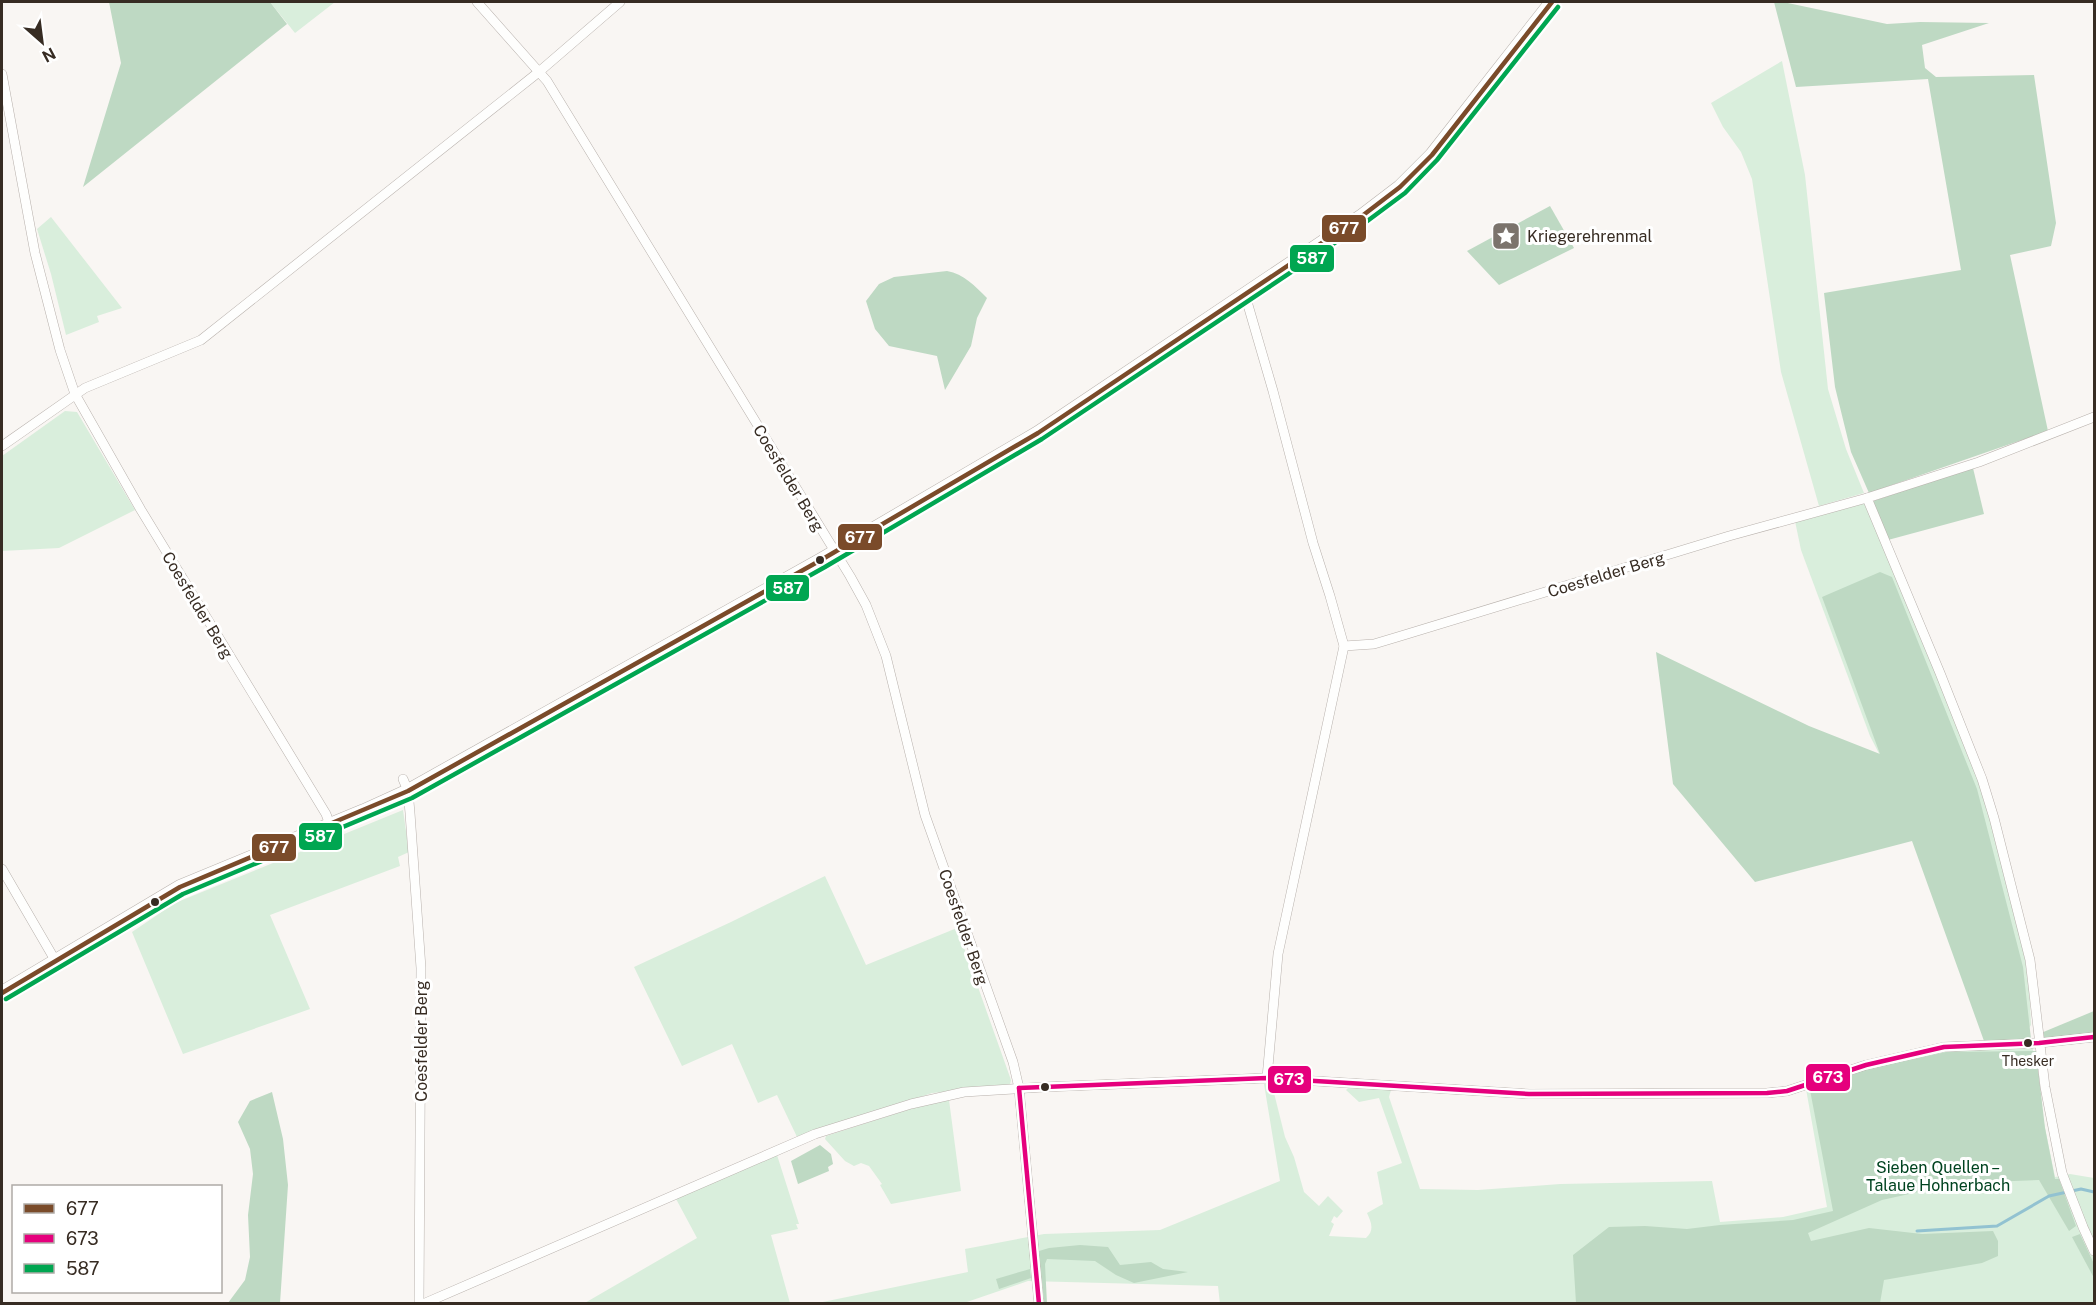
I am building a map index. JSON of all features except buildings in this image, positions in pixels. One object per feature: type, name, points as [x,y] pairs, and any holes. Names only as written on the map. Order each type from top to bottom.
[{"type":"street","name":"Coesfelder Berg","points":[[477,2],[540,71],[866,605],[883,647],[895,689],[925,815],[1013,1062],[1019,1088],[1039,1304]]},
{"type":"street","points":[[2,446],[85,388],[201,340],[540,71],[620,2]]},
{"type":"street","points":[[2,993],[180,887],[406,785],[835,552],[1038,433],[1362,216],[1411,178],[1432,155],[1552,2]]},
{"type":"street","name":"Coesfelder Berg","points":[[2,74],[35,253],[60,350],[75,394],[153,531],[328,819]]},
{"type":"street","points":[[1243,296],[1248,305],[1273,391],[1307,521],[1344,646],[1278,954],[1267,1078]]},
{"type":"street","name":"Coesfelder Berg","points":[[1344,646],[1374,644],[1728,536],[1867,498],[1979,462],[2094,417]]},
{"type":"street","points":[[1867,498],[1982,779],[1994,818],[2030,960],[2045,1088],[2062,1173],[2094,1251]]},
{"type":"street","name":"Coesfelder Berg","points":[[406,785],[421,968],[421,1304]]},
{"type":"street","points":[[2,869],[55,960]]},
{"type":"street","points":[[421,1304],[815,1134],[936,1097],[964,1092],[1267,1078],[1529,1094],[1767,1093],[1787,1091],[1866,1065],[1944,1047],[2039,1043],[2094,1037]]},
{"type":"green space","points":[[109,2],[270,2],[287,24],[83,187],[121,63]]},
{"type":"green space","points":[[270,2],[335,2],[295,33]]},
{"type":"green space","points":[[1774,2],[1887,24],[1989,23],[1922,45],[1925,68],[1936,77],[2034,75],[2056,223],[2051,246],[2010,255],[2048,431],[1869,493],[1851,452],[1835,387],[1824,293],[1961,270],[1928,79],[1796,87]]},
{"type":"green space","points":[[1782,61],[1805,175],[1828,389],[1846,449],[1864,493],[1819,506],[1781,372],[1752,179],[1741,152],[1723,127],[1711,103]]},
{"type":"green space","points":[[1550,206],[1574,248],[1499,285],[1467,251]]},
{"type":"green space","points":[[51,217],[122,308],[97,316],[99,322],[66,335],[37,229]]},
{"type":"green space","points":[[947,271],[964,278],[987,298],[977,318],[971,346],[945,390],[937,356],[889,346],[875,329],[866,301],[879,284],[894,277]]},
{"type":"green space","points":[[65,411],[77,412],[135,510],[59,548],[2,551],[2,456]]},
{"type":"green space","points":[[1973,468],[1984,514],[1888,540],[1873,501]]},
{"type":"green space","points":[[1867,501],[1977,770],[2028,959],[2031,1025],[2024,1035],[1870,736],[1801,550],[1795,521]]},
{"type":"green space","points":[[1880,572],[1892,577],[1977,789],[2023,967],[2031,1039],[1984,1041],[1912,841],[1755,882],[1673,784],[1656,652],[1809,726],[1880,754],[1822,597]]},
{"type":"green space","points":[[403,810],[409,852],[398,857],[400,866],[270,915],[310,1009],[183,1054],[132,932],[175,903]]},
{"type":"green space","points":[[825,876],[866,965],[957,928],[1011,1080],[1010,1085],[932,1093],[798,1139],[777,1095],[758,1103],[732,1044],[682,1066],[634,967]]},
{"type":"green space","points":[[2094,1011],[2094,1034],[2044,1040],[2041,1033]]},
{"type":"green space","name":"Sieben Quellen – Talaue Hohnerbach","points":[[2034,1046],[2031,1059],[2055,1177],[2070,1174],[2094,1178],[2094,1303],[1220,1304],[1218,1286],[1028,1281],[964,1303],[813,1304],[968,1272],[965,1249],[1044,1234],[1160,1230],[1280,1181],[1264,1084],[1278,1085],[1274,1093],[1285,1137],[1294,1157],[1304,1192],[1319,1206],[1328,1196],[1343,1211],[1337,1218],[1334,1216],[1331,1222],[1334,1224],[1329,1236],[1366,1238],[1369,1235],[1371,1223],[1367,1213],[1383,1204],[1377,1172],[1402,1163],[1379,1098],[1359,1102],[1346,1090],[1348,1088],[1391,1090],[1389,1097],[1420,1189],[1478,1190],[1560,1184],[1712,1181],[1720,1222],[1783,1217],[1827,1207],[1806,1089],[1867,1067],[1944,1049]]},
{"type":"green space","points":[[2036,1051],[2045,1128],[2055,1179],[2059,1179],[2076,1226],[2069,1231],[2039,1180],[1959,1183],[1882,1200],[1808,1233],[1811,1241],[1869,1228],[1922,1234],[1993,1231],[1998,1241],[1998,1256],[1982,1263],[1884,1280],[1880,1303],[1576,1303],[1573,1255],[1609,1227],[1645,1226],[1687,1229],[1793,1220],[1833,1211],[1810,1090],[1868,1069],[1946,1052]]},
{"type":"green space","points":[[272,1092],[283,1139],[288,1185],[280,1303],[228,1303],[245,1280],[250,1257],[248,1215],[253,1174],[250,1149],[238,1122],[250,1101]]},
{"type":"green space","points":[[949,1100],[961,1191],[891,1204],[880,1185],[882,1184],[869,1166],[861,1163],[854,1166],[845,1161],[825,1139],[826,1136],[932,1102]]},
{"type":"green space","points":[[820,1145],[831,1154],[833,1164],[828,1167],[829,1171],[798,1184],[791,1161]]},
{"type":"green space","points":[[777,1155],[799,1224],[796,1224],[798,1229],[771,1235],[790,1303],[583,1304],[697,1238],[675,1197]]},
{"type":"green space","points":[[2080,1234],[2094,1264],[2094,1278],[2072,1237]]},
{"type":"green space","points":[[1080,1245],[1108,1247],[1120,1265],[1151,1262],[1163,1269],[1188,1272],[1134,1283],[1116,1275],[1095,1261],[1047,1259],[1045,1264],[1047,1303],[1044,1303],[1039,1251]]},
{"type":"green space","points":[[1030,1269],[1031,1278],[999,1289],[996,1279]]},
{"type":"waterway","points":[[1917,1231],[1997,1226],[2049,1196],[2081,1189],[2094,1192]]},
{"type":"transit line","name":"677","points":[[2,993],[180,887],[408,791],[821,560],[1038,433],[1362,216],[1400,187],[1432,155],[1552,2]]},
{"type":"transit line","name":"587","points":[[6,999],[183,894],[412,798],[825,567],[1042,439],[1366,222],[1405,193],[1437,160],[1558,7]]},
{"type":"transit line","name":"673","points":[[1019,1088],[1267,1078],[1529,1094],[1767,1093],[1787,1091],[1866,1065],[1944,1047],[2039,1043],[2094,1037]]},
{"type":"transit line","name":"673","points":[[1019,1088],[1039,1304]]},
{"type":"place","name":"Kriegerehrenmal","points":[[1506,236]]},
{"type":"place","name":"Thesker","points":[[2028,1043]]}]
